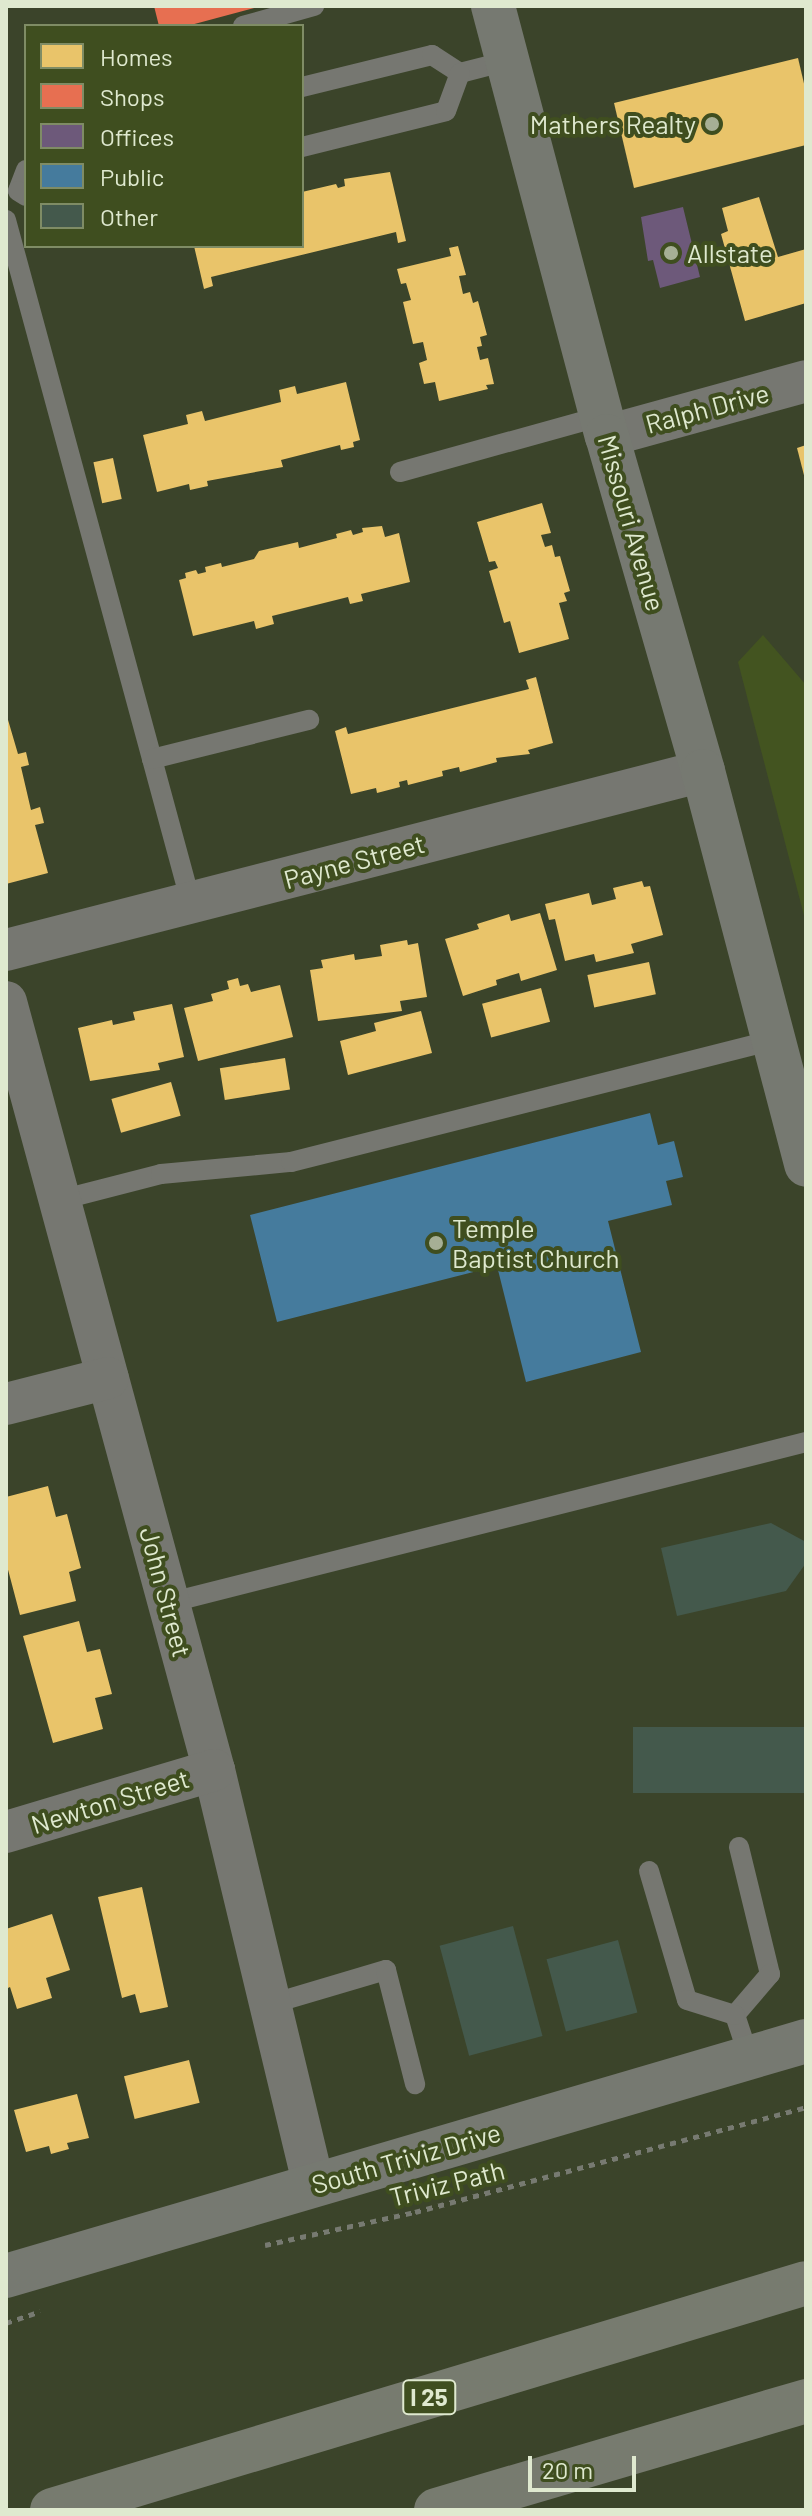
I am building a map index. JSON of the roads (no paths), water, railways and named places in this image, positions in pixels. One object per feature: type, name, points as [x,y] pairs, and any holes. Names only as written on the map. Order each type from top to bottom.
[{"type":"highway","name":"I 25","points":[[52,2510],[806,2283]]},
{"type":"highway","points":[[436,2510],[806,2401]]},
{"type":"main road","name":"Missouri Avenue","points":[[493,6],[605,426],[703,771],[806,1165]]},
{"type":"main road","name":"South Triviz Drive","points":[[6,2276],[806,2041]]},
{"type":"street","name":"Ralph Drive","points":[[605,426],[806,381]]},
{"type":"street","name":"Payne Street","points":[[6,950],[703,771]]},
{"type":"street","name":"John Street","points":[[6,1002],[214,1770],[314,2185]]},
{"type":"street","points":[[6,1404],[108,1378]]},
{"type":"street","name":"Newton Street","points":[[6,1832],[214,1770]]},
{"type":"lane","points":[[251,24],[318,7]]},
{"type":"lane","points":[[304,87],[432,55],[460,73],[507,61]]},
{"type":"lane","points":[[304,146],[446,111],[460,73]]},
{"type":"lane","points":[[6,220],[191,903]]},
{"type":"lane","points":[[400,472],[605,426]]},
{"type":"lane","points":[[152,759],[309,720]]},
{"type":"lane","points":[[60,1200],[161,1174],[291,1162],[773,1040]]},
{"type":"lane","points":[[168,1603],[806,1442]]},
{"type":"lane","points":[[735,2015],[770,1974],[739,1847]]},
{"type":"lane","points":[[649,1871],[687,2000],[735,2015]]},
{"type":"lane","points":[[271,2004],[386,1970],[415,2084]]},
{"type":"lane","points":[[735,2015],[749,2057]]},
{"type":"place","name":"Mathers Realty","points":[[712,124]]},
{"type":"place","name":"Allstate","points":[[671,253]]},
{"type":"place","name":"Temple Baptist Church","points":[[436,1243]]}]
